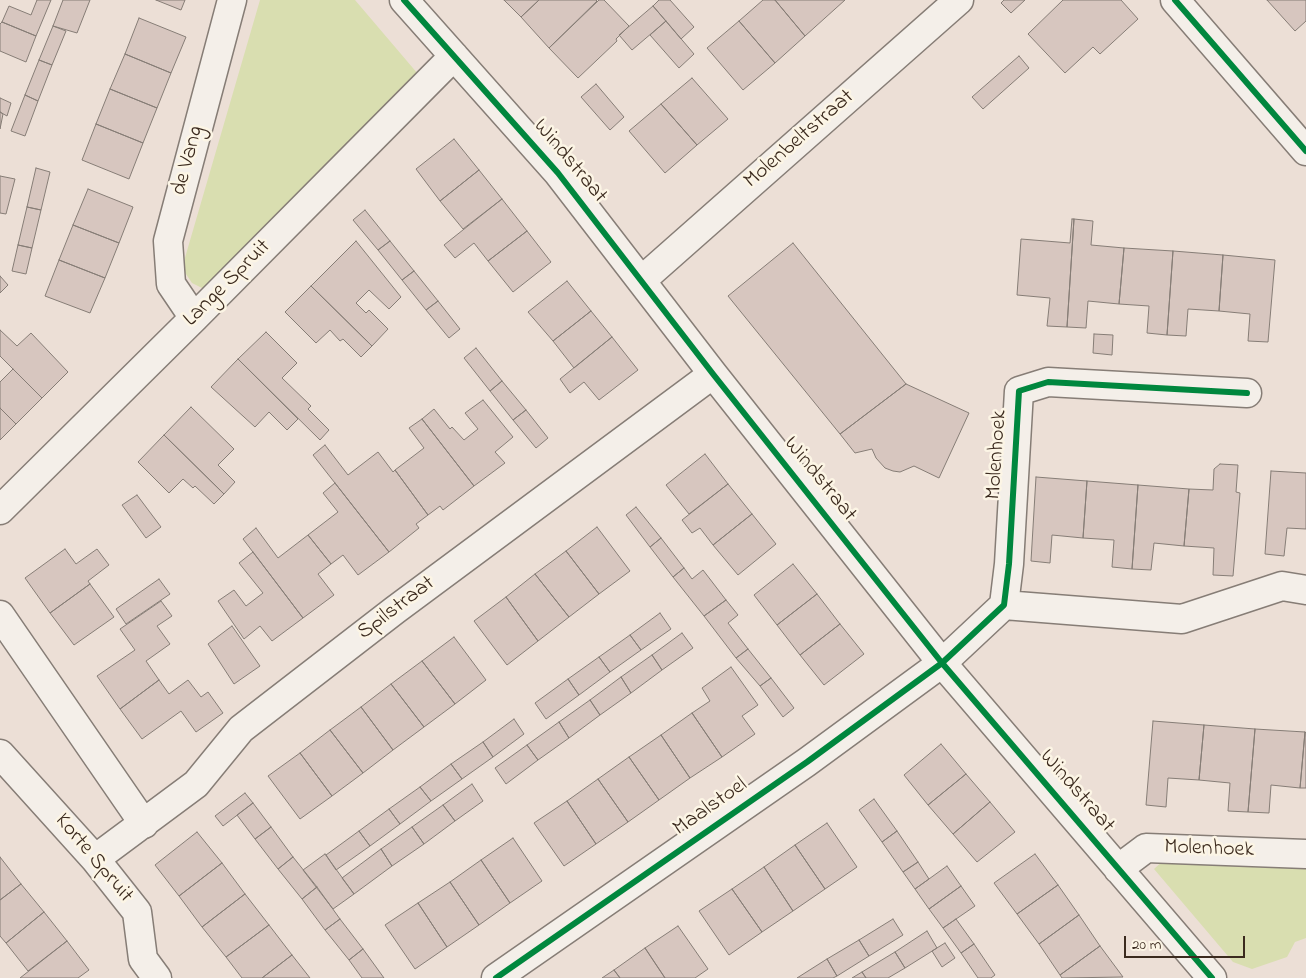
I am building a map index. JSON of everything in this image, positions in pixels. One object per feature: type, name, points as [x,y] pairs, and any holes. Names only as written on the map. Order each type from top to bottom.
[{"type":"street","name":"de Vang","points":[[194,318],[171,284],[168,241],[232,0]]},
{"type":"street","name":"Windstraat","points":[[404,0],[558,173],[642,280],[712,374],[942,663],[1212,978]]},
{"type":"street","name":"Molenbeltstraat","points":[[642,280],[959,0]]},
{"type":"street","points":[[1175,0],[1306,151]]},
{"type":"street","name":"Lange Spruit","points":[[0,510],[454,56]]},
{"type":"street","name":"Spilstraat","points":[[95,859],[196,784],[241,729],[395,610],[712,374]]},
{"type":"street","name":"Molenhoek","points":[[1004,604],[1019,391],[1048,382],[1247,393]]},
{"type":"street","points":[[942,663],[1004,604],[1182,618],[1282,586],[1306,590]]},
{"type":"street","points":[[0,616],[144,824]]},
{"type":"street","name":"Maalstoel","points":[[496,978],[799,768],[942,663]]},
{"type":"street","name":"Korte Spruit","points":[[0,754],[95,859],[137,912],[143,959],[157,978]]},
{"type":"street","name":"Molenhoek","points":[[1118,869],[1146,848],[1306,854]]},
{"type":"green space","points":[[260,0],[355,0],[418,74],[204,289],[192,283],[182,268]]},
{"type":"green space","points":[[1166,858],[1306,869],[1306,938],[1295,942],[1287,957],[1252,969],[1233,962],[1154,869]]},
{"type":"building","points":[[37,0],[51,0],[36,36],[2,22],[9,6],[31,15]]},
{"type":"building","points":[[63,0],[90,0],[77,33],[53,26]]},
{"type":"building","points":[[156,0],[185,0],[181,10]]},
{"type":"building","points":[[504,0],[539,0],[521,17]]},
{"type":"building","points":[[539,0],[597,1],[549,48],[521,17]]},
{"type":"building","points":[[599,0],[604,0],[629,26],[616,39],[617,41],[578,78],[549,48]]},
{"type":"building","points":[[659,0],[670,0],[694,27],[681,39],[653,6]]},
{"type":"building","points":[[763,0],[775,0],[805,36],[775,63],[739,21]]},
{"type":"building","points":[[775,0],[845,0],[805,36]]},
{"type":"building","points":[[1004,0],[1025,0],[1011,13],[1001,3]]},
{"type":"building","points":[[1063,0],[1121,0],[1138,19],[1100,54],[1093,47],[1065,73],[1028,34]]},
{"type":"building","points":[[1267,0],[1306,0],[1306,21],[1295,31]]},
{"type":"building","points":[[653,6],[666,21],[632,50],[619,35]]},
{"type":"building","points":[[139,18],[186,37],[171,73],[125,54]]},
{"type":"building","points":[[666,21],[694,54],[679,68],[650,35]]},
{"type":"building","points":[[739,21],[775,63],[743,90],[707,48]]},
{"type":"building","points":[[2,22],[36,36],[26,62],[0,51],[0,24]]},
{"type":"building","points":[[53,26],[66,31],[52,65],[39,60]]},
{"type":"building","points":[[125,54],[171,73],[157,108],[110,89]]},
{"type":"building","points":[[1019,56],[1029,68],[983,109],[972,97]]},
{"type":"building","points":[[39,60],[52,65],[38,101],[25,95]]},
{"type":"building","points":[[692,78],[728,119],[697,145],[661,104]]},
{"type":"building","points":[[596,84],[624,117],[610,130],[581,97]]},
{"type":"building","points":[[110,89],[157,108],[143,143],[96,124]]},
{"type":"building","points":[[25,95],[38,101],[25,136],[11,131]]},
{"type":"building","points":[[0,98],[11,103],[7,116],[0,112]]},
{"type":"building","points":[[661,104],[697,145],[665,173],[629,131]]},
{"type":"building","points":[[0,112],[3,114],[0,129]]},
{"type":"building","points":[[96,124],[143,143],[129,179],[82,160]]},
{"type":"building","points":[[454,139],[479,170],[440,201],[416,169]]},
{"type":"building","points":[[36,168],[50,172],[41,210],[27,207]]},
{"type":"building","points":[[479,170],[502,199],[463,229],[440,201]]},
{"type":"building","points":[[0,176],[15,179],[6,214],[0,213]]},
{"type":"building","points":[[88,189],[133,207],[119,243],[73,225]]},
{"type":"building","points":[[502,199],[527,231],[488,261],[474,243],[455,258],[444,245]]},
{"type":"building","points":[[27,207],[41,210],[32,248],[18,245]]},
{"type":"building","points":[[365,210],[390,241],[378,250],[353,220]]},
{"type":"building","points":[[1072,219],[1074,219],[1067,327],[1047,326],[1050,298],[1017,295],[1021,239],[1070,243]]},
{"type":"building","points":[[1074,219],[1093,221],[1091,245],[1124,248],[1119,304],[1088,301],[1086,328],[1067,327]]},
{"type":"building","points":[[73,225],[119,243],[105,278],[59,260]]},
{"type":"building","points":[[527,231],[551,262],[513,292],[488,261]]},
{"type":"building","points":[[356,241],[401,297],[389,309],[369,290],[356,303],[366,313],[369,310],[388,329],[372,346],[311,286]]},
{"type":"building","points":[[390,241],[414,271],[402,280],[378,250]]},
{"type":"building","points":[[793,243],[906,384],[840,434],[728,296]]},
{"type":"building","points":[[18,245],[32,248],[26,274],[12,271]]},
{"type":"building","points":[[1124,248],[1173,251],[1167,335],[1147,333],[1149,306],[1119,304]]},
{"type":"building","points":[[1173,251],[1223,255],[1219,311],[1188,309],[1186,336],[1167,335]]},
{"type":"building","points":[[1223,255],[1275,260],[1268,342],[1248,341],[1250,314],[1219,311]]},
{"type":"building","points":[[59,260],[105,278],[90,313],[45,296]]},
{"type":"building","points":[[414,271],[438,301],[426,310],[402,280]]},
{"type":"building","points":[[0,276],[8,285],[0,293]]},
{"type":"building","points":[[567,281],[591,311],[553,341],[528,312]]},
{"type":"building","points":[[311,286],[372,346],[361,357],[343,339],[340,341],[330,330],[316,343],[285,312]]},
{"type":"building","points":[[438,301],[460,329],[449,338],[426,310]]},
{"type":"building","points":[[591,311],[612,337],[574,368],[553,341]]},
{"type":"building","points":[[0,330],[17,346],[31,333],[68,372],[42,398],[0,356]]},
{"type":"building","points":[[266,332],[297,363],[282,378],[311,406],[308,409],[329,430],[320,440],[238,359]]},
{"type":"building","points":[[1094,334],[1113,335],[1112,355],[1093,353]]},
{"type":"building","points":[[612,337],[638,370],[599,400],[584,382],[570,393],[560,379]]},
{"type":"building","points":[[476,348],[502,381],[490,391],[464,358]]},
{"type":"building","points":[[238,359],[298,419],[287,430],[269,412],[255,427],[211,387]]},
{"type":"building","points":[[13,369],[42,398],[16,424],[0,408],[0,382]]},
{"type":"building","points":[[502,381],[526,410],[513,420],[490,391]]},
{"type":"building","points":[[906,384],[969,413],[939,478],[914,466],[900,472],[885,468],[876,458],[872,449],[855,453],[840,434]]},
{"type":"building","points":[[483,400],[513,437],[495,452],[505,463],[474,486],[422,419],[434,409],[450,429],[452,427],[464,440],[478,429],[465,413]]},
{"type":"building","points":[[191,407],[234,449],[218,465],[235,482],[224,494],[164,435]]},
{"type":"building","points":[[0,408],[16,424],[0,440]]},
{"type":"building","points":[[526,410],[548,438],[536,448],[513,420]]},
{"type":"building","points":[[422,419],[474,486],[443,510],[440,506],[428,515],[395,470],[424,448],[409,428]]},
{"type":"building","points":[[164,435],[224,494],[214,504],[195,486],[193,488],[183,479],[169,493],[138,462]]},
{"type":"building","points":[[325,445],[348,475],[378,452],[393,472],[395,470],[428,515],[416,524],[419,528],[389,552],[313,455]]},
{"type":"building","points":[[705,454],[728,484],[689,514],[666,485]]},
{"type":"building","points":[[1220,464],[1238,465],[1236,492],[1240,493],[1233,576],[1213,575],[1214,548],[1184,546],[1189,489],[1213,490],[1214,469]]},
{"type":"building","points":[[1271,471],[1306,473],[1306,529],[1287,528],[1284,556],[1265,554]]},
{"type":"building","points":[[1036,477],[1087,481],[1083,538],[1052,535],[1050,563],[1031,561]]},
{"type":"building","points":[[1087,481],[1138,485],[1132,569],[1112,567],[1114,540],[1083,538]]},
{"type":"building","points":[[335,483],[389,552],[358,575],[343,555],[331,564],[308,535],[338,512],[323,493]]},
{"type":"building","points":[[728,484],[752,514],[713,545],[700,528],[692,533],[682,520]]},
{"type":"building","points":[[1138,485],[1189,489],[1184,546],[1154,543],[1151,570],[1132,569]]},
{"type":"building","points":[[137,495],[161,527],[146,538],[122,505]]},
{"type":"building","points":[[636,507],[661,538],[650,547],[626,515]]},
{"type":"building","points":[[752,514],[776,544],[738,575],[713,545]]},
{"type":"building","points":[[597,527],[630,571],[599,594],[566,551]]},
{"type":"building","points":[[256,528],[278,558],[308,535],[331,564],[318,574],[334,595],[303,618],[243,539]]},
{"type":"building","points":[[661,538],[684,568],[673,577],[650,547]]},
{"type":"building","points":[[65,549],[76,564],[97,549],[109,565],[88,581],[90,584],[50,613],[25,578]]},
{"type":"building","points":[[566,551],[599,594],[569,617],[535,574]]},
{"type":"building","points":[[253,552],[303,618],[272,641],[260,626],[244,639],[218,601],[234,590],[246,606],[263,593],[239,563]]},
{"type":"building","points":[[793,564],[817,594],[777,625],[754,595]]},
{"type":"building","points":[[684,568],[692,579],[703,570],[726,600],[704,616],[673,577]]},
{"type":"building","points":[[535,574],[569,617],[538,641],[506,597]]},
{"type":"building","points":[[159,579],[170,594],[126,624],[116,609]]},
{"type":"building","points":[[90,584],[114,617],[74,645],[50,613]]},
{"type":"building","points":[[817,594],[840,624],[800,655],[777,625]]},
{"type":"building","points":[[506,597],[538,641],[507,665],[474,621]]},
{"type":"building","points":[[726,600],[738,615],[728,623],[748,649],[736,658],[704,616]]},
{"type":"building","points":[[161,601],[172,616],[157,626],[170,644],[146,661],[159,680],[120,709],[97,676],[135,650],[120,629]]},
{"type":"building","points":[[660,613],[671,629],[641,650],[630,635]]},
{"type":"building","points":[[840,624],[864,654],[824,685],[800,655]]},
{"type":"building","points":[[232,626],[260,666],[234,684],[208,644]]},
{"type":"building","points":[[682,633],[693,648],[662,670],[652,655]]},
{"type":"building","points":[[630,635],[641,650],[610,672],[599,657]]},
{"type":"building","points":[[454,637],[486,680],[455,704],[422,661]]},
{"type":"building","points":[[748,649],[771,678],[760,686],[736,658]]},
{"type":"building","points":[[652,655],[662,670],[631,693],[621,677]]},
{"type":"building","points":[[599,657],[610,672],[579,695],[568,679]]},
{"type":"building","points":[[422,661],[455,704],[424,727],[391,684]]},
{"type":"building","points":[[731,667],[758,705],[742,716],[755,734],[722,757],[692,713],[710,701],[702,688]]},
{"type":"building","points":[[621,677],[631,693],[600,715],[590,700]]},
{"type":"building","points":[[771,678],[794,708],[783,717],[760,686]]},
{"type":"building","points":[[568,679],[579,695],[546,719],[535,703]]},
{"type":"building","points":[[159,680],[169,694],[188,680],[201,697],[208,692],[223,713],[196,732],[181,711],[142,739],[120,709]]},
{"type":"building","points":[[391,684],[424,727],[393,750],[361,707]]},
{"type":"building","points":[[590,700],[600,715],[569,738],[559,722]]},
{"type":"building","points":[[361,707],[393,750],[363,773],[330,730]]},
{"type":"building","points":[[692,713],[722,757],[690,778],[661,735]]},
{"type":"building","points":[[514,719],[524,734],[493,757],[483,742]]},
{"type":"building","points":[[1153,721],[1204,725],[1199,780],[1168,778],[1166,807],[1146,805]]},
{"type":"building","points":[[559,722],[569,738],[538,760],[527,745]]},
{"type":"building","points":[[1204,725],[1255,729],[1248,812],[1228,811],[1230,783],[1199,780]]},
{"type":"building","points":[[1255,729],[1305,732],[1300,788],[1271,785],[1269,813],[1248,812]]},
{"type":"building","points":[[330,730],[363,773],[332,796],[300,753]]},
{"type":"building","points":[[1305,732],[1306,788],[1300,788]]},
{"type":"building","points":[[661,735],[690,778],[659,800],[629,757]]},
{"type":"building","points":[[483,742],[493,757],[462,779],[451,764]]},
{"type":"building","points":[[941,744],[966,774],[928,805],[904,775]]},
{"type":"building","points":[[527,745],[538,760],[506,784],[495,768]]},
{"type":"building","points":[[300,753],[332,796],[300,819],[268,776]]},
{"type":"building","points":[[629,757],[659,800],[628,822],[598,779]]},
{"type":"building","points":[[451,764],[462,779],[431,801],[420,787]]},
{"type":"building","points":[[966,774],[990,802],[953,834],[928,805]]},
{"type":"building","points":[[598,779],[628,822],[596,844],[567,801]]},
{"type":"building","points":[[472,784],[483,801],[455,821],[443,805]]},
{"type":"building","points":[[420,787],[431,801],[400,824],[389,809]]},
{"type":"building","points":[[245,793],[253,803],[223,826],[215,816]]},
{"type":"building","points":[[874,799],[897,831],[882,842],[859,810]]},
{"type":"building","points":[[567,801],[596,844],[564,866],[534,823]]},
{"type":"building","points":[[990,802],[1015,832],[977,862],[953,834]]},
{"type":"building","points":[[253,803],[271,827],[255,839],[237,815]]},
{"type":"building","points":[[443,805],[455,821],[424,844],[412,827]]},
{"type":"building","points":[[389,809],[400,824],[370,846],[359,831]]},
{"type":"building","points":[[827,823],[857,867],[825,889],[795,845]]},
{"type":"building","points":[[271,827],[293,857],[278,869],[255,839]]},
{"type":"building","points":[[412,827],[424,844],[392,866],[381,849]]},
{"type":"building","points":[[359,831],[370,846],[336,870],[326,855]]},
{"type":"building","points":[[897,831],[918,862],[903,872],[882,842]]},
{"type":"building","points":[[197,832],[222,863],[179,896],[155,865]]},
{"type":"building","points":[[513,838],[542,881],[510,903],[481,860]]},
{"type":"building","points":[[795,845],[825,889],[793,911],[764,867]]},
{"type":"building","points":[[381,849],[392,866],[354,894],[342,878]]},
{"type":"building","points":[[325,854],[354,894],[333,909],[303,870]]},
{"type":"building","points":[[1035,854],[1058,885],[1017,914],[994,883]]},
{"type":"building","points":[[0,857],[21,884],[0,900]]},
{"type":"building","points":[[293,857],[317,887],[302,899],[278,869]]},
{"type":"building","points":[[481,860],[510,903],[479,925],[450,882]]},
{"type":"building","points":[[918,862],[929,879],[915,889],[903,872]]},
{"type":"building","points":[[222,863],[245,894],[202,927],[179,896]]},
{"type":"building","points":[[947,866],[961,886],[929,909],[915,889]]},
{"type":"building","points":[[764,867],[793,911],[762,932],[732,889]]},
{"type":"building","points":[[450,882],[479,925],[447,947],[418,903]]},
{"type":"building","points":[[21,884],[44,912],[6,943],[0,936],[0,900]]},
{"type":"building","points":[[1058,885],[1079,915],[1039,944],[1017,914]]},
{"type":"building","points":[[961,886],[975,906],[943,928],[929,909]]},
{"type":"building","points":[[317,887],[340,919],[325,930],[302,899]]},
{"type":"building","points":[[732,889],[762,932],[729,955],[699,911]]},
{"type":"building","points":[[245,894],[269,925],[226,957],[202,927]]},
{"type":"building","points":[[418,903],[447,947],[415,969],[385,925]]},
{"type":"building","points":[[44,912],[67,941],[28,971],[6,943]]},
{"type":"building","points":[[1079,915],[1100,946],[1060,975],[1039,944]]},
{"type":"building","points":[[340,919],[363,949],[349,960],[325,930]]},
{"type":"building","points":[[893,919],[903,935],[869,956],[859,940]]},
{"type":"building","points":[[956,919],[974,944],[961,953],[943,928]]},
{"type":"building","points":[[269,925],[292,955],[262,978],[242,978],[226,957]]},
{"type":"building","points":[[678,926],[708,969],[695,978],[665,978],[645,948]]},
{"type":"building","points":[[927,931],[937,948],[905,968],[895,952]]},
{"type":"building","points":[[859,940],[869,956],[837,976],[827,959]]},
{"type":"building","points":[[67,941],[89,970],[78,978],[20,978]]},
{"type":"building","points":[[945,943],[955,958],[942,967],[932,951]]},
{"type":"building","points":[[974,944],[995,975],[991,978],[978,978],[961,953]]},
{"type":"building","points":[[1100,946],[1123,977],[1062,978],[1060,975]]},
{"type":"building","points":[[645,948],[665,978],[620,978],[614,970]]},
{"type":"building","points":[[363,949],[384,978],[362,978],[349,960]]},
{"type":"building","points":[[895,952],[905,968],[888,978],[866,978],[862,972]]},
{"type":"building","points":[[292,955],[310,978],[262,978]]},
{"type":"building","points":[[827,959],[837,976],[833,978],[797,978]]},
{"type":"building","points":[[614,970],[620,978],[602,978]]},
{"type":"building","points":[[862,972],[866,978],[852,978]]},
{"type":"cycle path","points":[[404,0],[558,173],[713,374],[942,663],[1212,978]]},
{"type":"cycle path","points":[[1175,0],[1306,151]]},
{"type":"cycle path","points":[[496,978],[807,762],[942,663],[1004,605],[1009,564],[1019,391],[1048,382],[1247,393]]}]
